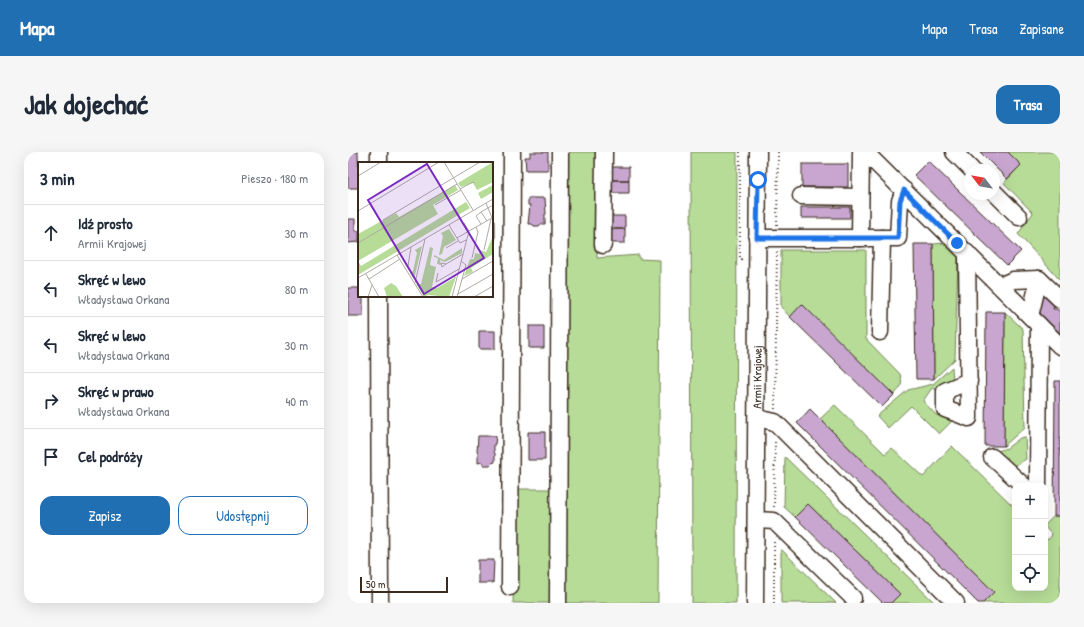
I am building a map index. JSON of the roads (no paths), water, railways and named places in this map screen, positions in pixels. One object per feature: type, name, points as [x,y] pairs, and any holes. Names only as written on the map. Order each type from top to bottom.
[{"type":"street","points":[[378,152],[379,162]]},
{"type":"street","points":[[510,587],[512,152]]},
{"type":"street","points":[[558,603],[560,152]]},
{"type":"street","points":[[603,245],[604,152]]},
{"type":"street","name":"Armii Krajowej","points":[[755,603],[757,520],[758,152]]},
{"type":"street","points":[[860,238],[861,152]]},
{"type":"street","points":[[865,152],[1060,346]]},
{"type":"street","points":[[954,152],[966,164]]},
{"type":"street","points":[[757,238],[898,238],[900,201],[904,190]]},
{"type":"street","points":[[801,196],[860,197]]},
{"type":"street","points":[[1000,198],[1019,217]]},
{"type":"street","points":[[880,332],[882,238]]},
{"type":"street","points":[[967,253],[969,380]]},
{"type":"street","points":[[1000,286],[1013,280],[1039,279],[1060,299]]},
{"type":"street","points":[[1038,483],[1035,321],[1039,279]]},
{"type":"street","points":[[379,297],[380,603]]},
{"type":"street","points":[[757,418],[775,422],[956,603]]},
{"type":"street","points":[[992,457],[1021,483]]},
{"type":"street","points":[[1008,472],[1038,468]]},
{"type":"street","points":[[757,520],[774,521],[852,598]]}]
